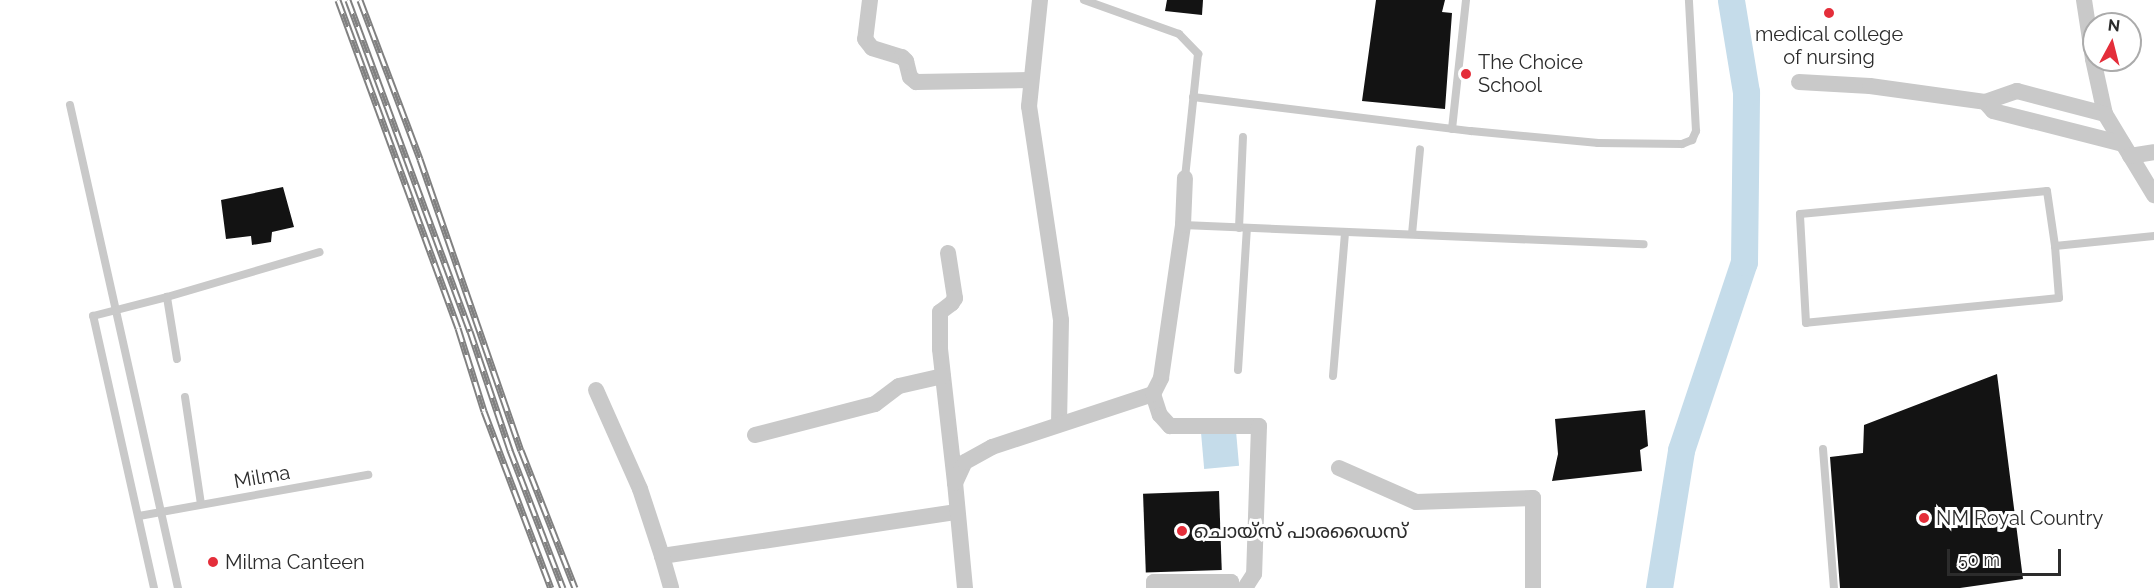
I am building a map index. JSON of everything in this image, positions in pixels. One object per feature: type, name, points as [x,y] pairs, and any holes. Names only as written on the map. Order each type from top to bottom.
[{"type":"street","points":[[870,0],[865,39],[873,48],[902,57],[906,61],[910,77],[916,82],[1031,80]]},
{"type":"street","points":[[1040,0],[1029,106],[1061,320],[1059,424]]},
{"type":"street","points":[[2084,0],[2092,58],[2105,114],[2154,195]]},
{"type":"street","points":[[1799,82],[1870,86],[1984,102],[2017,91],[2105,114]]},
{"type":"street","points":[[1984,102],[1993,111],[2126,150],[2154,152]]},
{"type":"street","points":[[955,483],[965,462],[992,447],[1153,393],[1161,378],[1183,225],[1185,178]]},
{"type":"street","points":[[948,253],[955,298],[940,312],[943,376],[965,588]]},
{"type":"street","points":[[755,435],[875,404],[899,386],[943,376]]},
{"type":"street","points":[[596,390],[640,489],[671,588]]},
{"type":"street","points":[[1153,393],[1160,415],[1170,426],[1259,426],[1254,574],[1245,588]]},
{"type":"street","points":[[1339,468],[1416,502],[1533,498],[1533,588]]},
{"type":"street","points":[[662,556],[957,512]]},
{"type":"street","points":[[1154,588],[1154,582],[1231,582],[1231,588]]},
{"type":"lane","points":[[1084,0],[1179,34],[1198,54],[1185,178]]},
{"type":"lane","points":[[1452,129],[1466,0]]},
{"type":"lane","points":[[1193,97],[1452,129],[1598,143],[1675,145],[1688,142],[1695,137],[1697,116],[1689,0]]},
{"type":"lane","points":[[70,105],[178,588]]},
{"type":"lane","points":[[1238,370],[1244,137]]},
{"type":"lane","points":[[1412,234],[1420,149]]},
{"type":"lane","points":[[2047,191],[2055,246],[2059,298],[1806,323],[1800,214],[2047,191]]},
{"type":"lane","points":[[1183,225],[1644,244]]},
{"type":"lane","points":[[1333,376],[1345,231]]},
{"type":"lane","points":[[2055,246],[2154,236]]},
{"type":"lane","points":[[154,588],[93,316],[320,252]]},
{"type":"lane","points":[[167,297],[177,359]]},
{"type":"lane","points":[[185,397],[201,504]]},
{"type":"lane","points":[[1823,449],[1834,588]]},
{"type":"lane","name":"Milma","points":[[139,516],[368,475]]},
{"type":"water","points":[[1236,431],[1239,466],[1204,469],[1201,434]]},
{"type":"building","points":[[1167,0],[1203,0],[1202,15],[1165,11]]},
{"type":"building","name":"The Choice School","points":[[1376,0],[1445,0],[1442,12],[1452,13],[1445,109],[1362,101]]},
{"type":"building","points":[[283,187],[294,227],[272,232],[271,242],[252,245],[251,236],[226,239],[221,200]]},
{"type":"building","name":"NM Royal Country","points":[[1997,374],[2023,579],[1960,588],[1840,588],[1830,457],[1863,453],[1864,425]]},
{"type":"building","points":[[1645,410],[1648,446],[1640,450],[1642,471],[1552,481],[1558,454],[1555,419]]},
{"type":"building","name":"ചൊയ്സ് പാരഡൈസ്","points":[[1219,491],[1222,570],[1146,573],[1143,494]]},
{"type":"waterway","points":[[1659,588],[1681,450],[1744,262],[1746,92],[1731,0]]},
{"type":"railway","points":[[338,0],[458,328],[484,411],[551,588]]},
{"type":"railway","points":[[348,0],[470,331],[510,450],[563,588]]},
{"type":"railway","points":[[360,0],[420,159],[521,450],[575,588]]},
{"type":"place","name":"medical college of nursing","points":[[1829,13]]},
{"type":"place","name":"The Choice School","points":[[1466,74]]},
{"type":"place","name":"NM Royal Country","points":[[1924,518]]},
{"type":"place","name":"ചൊയ്സ് പാരഡൈസ്","points":[[1182,531]]},
{"type":"place","name":"Milma Canteen","points":[[213,562]]}]
